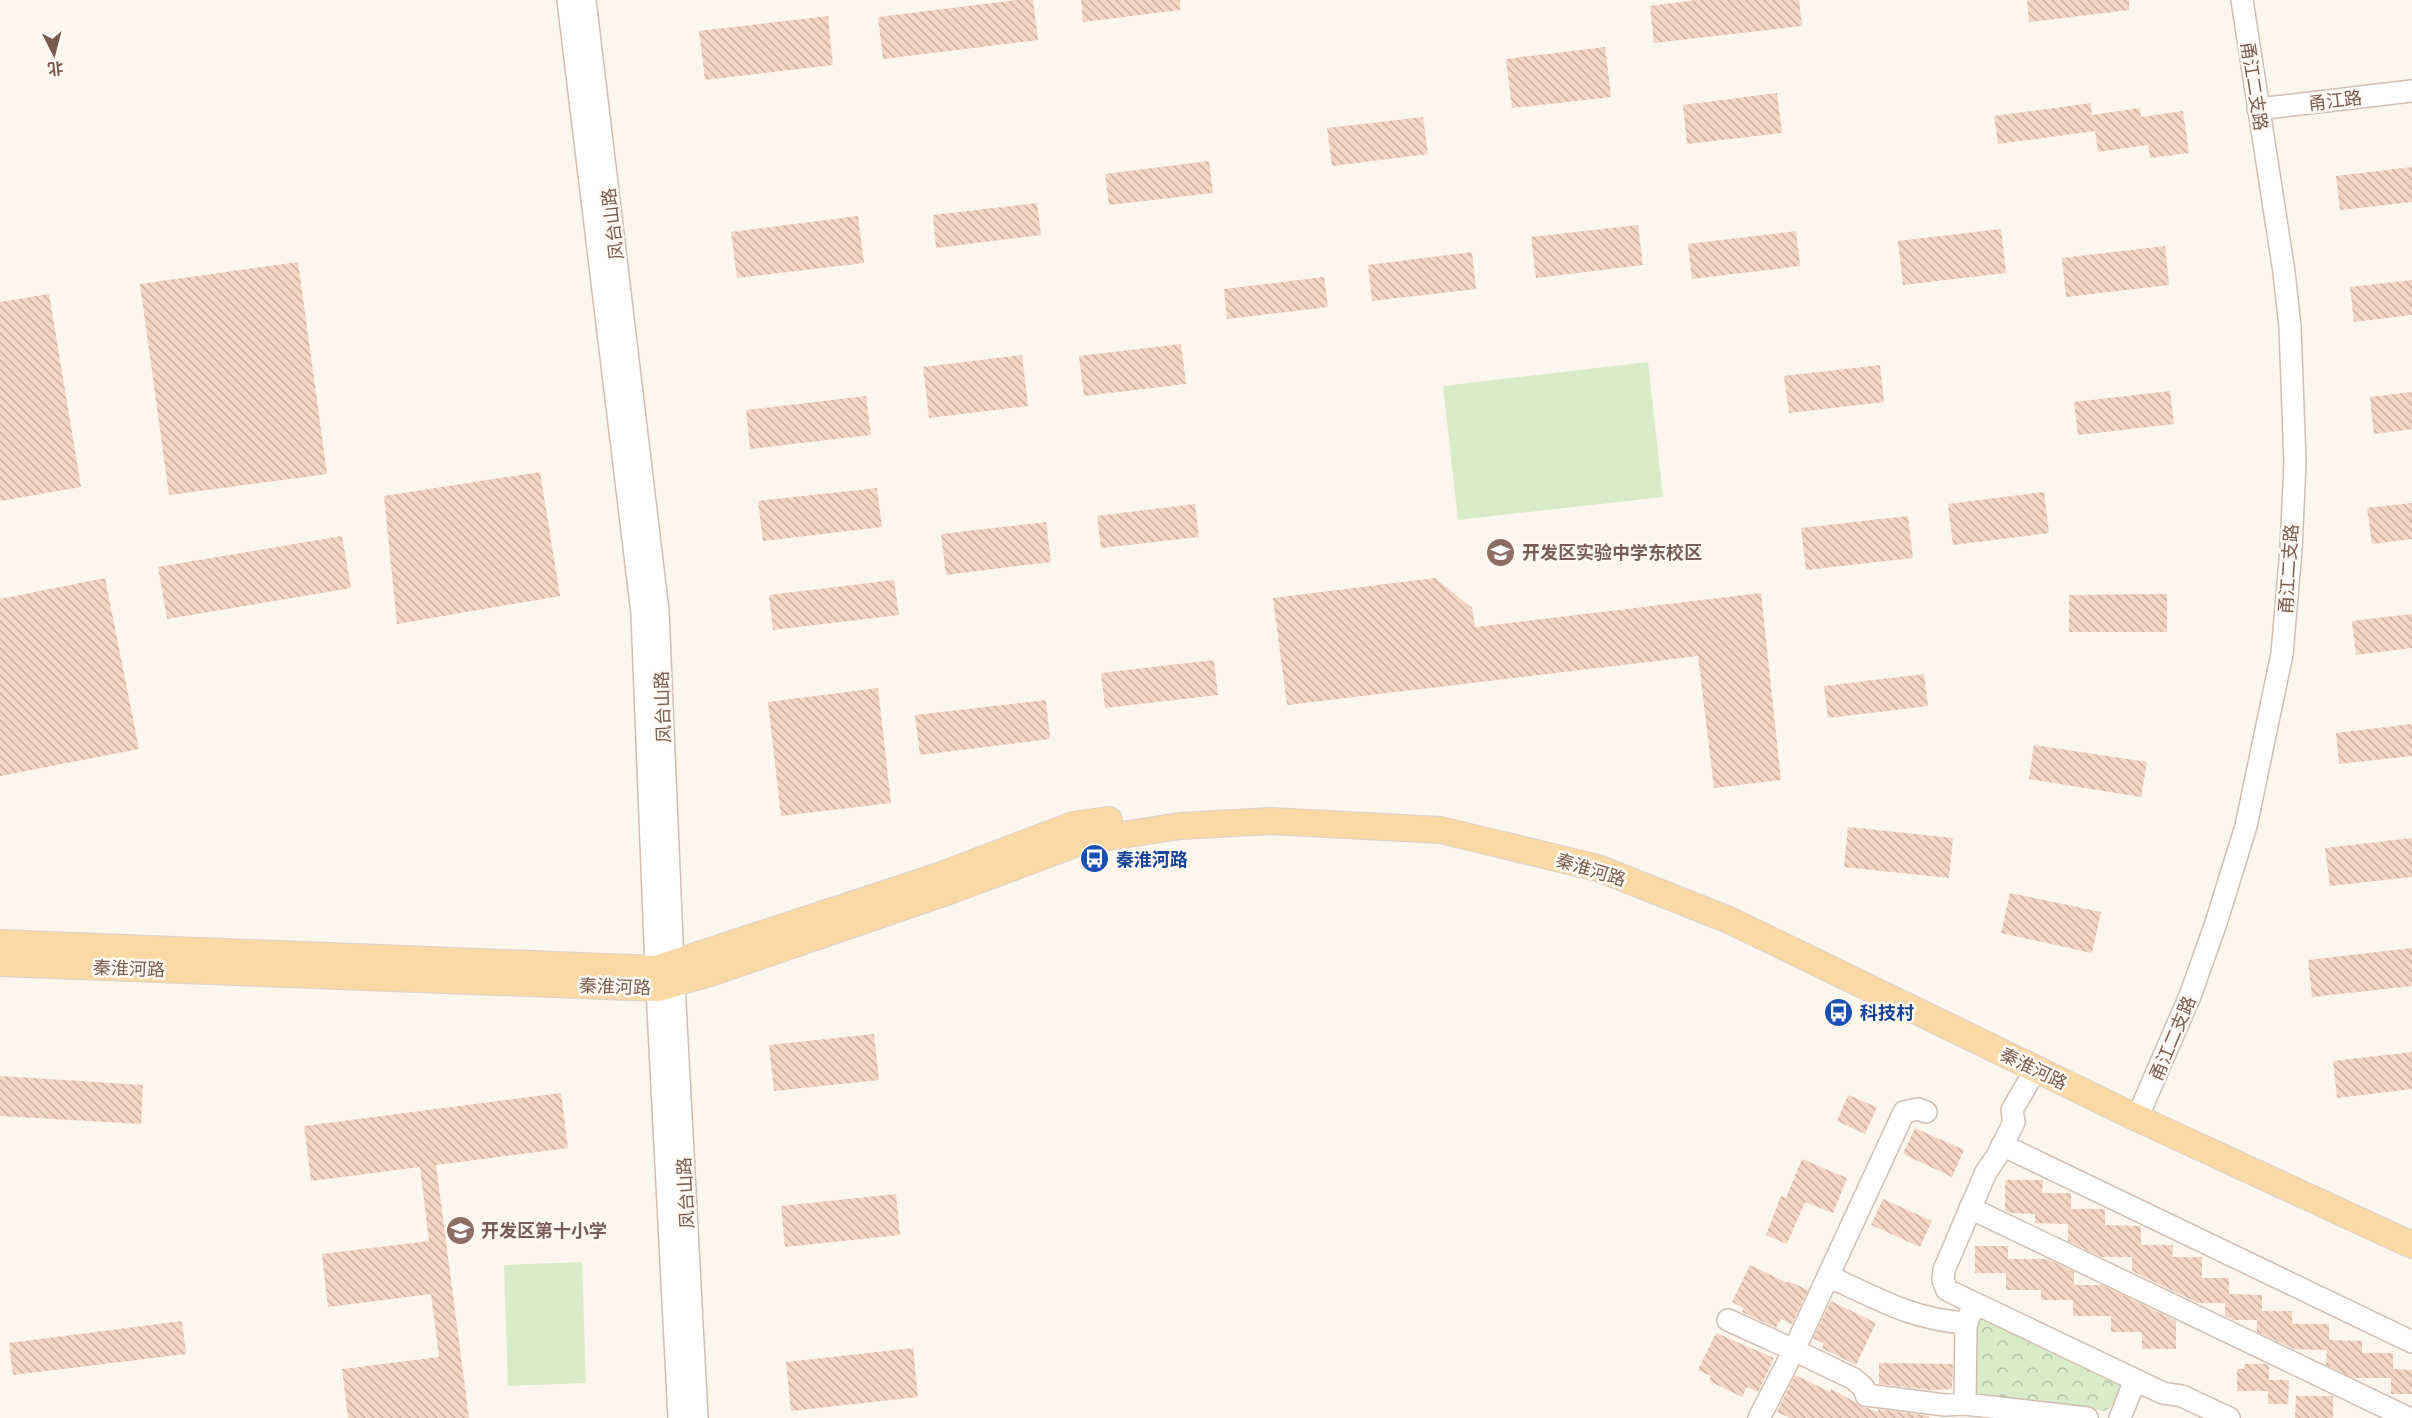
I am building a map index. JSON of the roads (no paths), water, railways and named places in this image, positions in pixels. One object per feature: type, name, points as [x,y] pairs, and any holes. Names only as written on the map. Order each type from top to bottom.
[{"type":"main road","name":"秦淮河路","points":[[0,943],[665,976],[1073,825],[1174,810],[1268,805],[1442,814],[1605,853],[1738,906],[2141,1111],[2412,1245]]},
{"type":"main road","name":"秦淮河路","points":[[0,963],[665,976],[952,890],[1083,841],[1180,826],[1271,821],[1440,830],[1598,868],[1729,920],[2036,1069],[2141,1111],[2412,1227]]},
{"type":"street","name":"凤台山路","points":[[568,0],[642,613],[697,1418]]},
{"type":"street","name":"凤台山路","points":[[585,0],[658,611],[665,976],[679,1418]]},
{"type":"street","name":"甬江二支路","points":[[2141,1111],[2190,996],[2216,923],[2246,826],[2282,654],[2291,549],[2295,463],[2292,366],[2284,272],[2242,0]]},
{"type":"street","name":"甬江路","points":[[2258,109],[2412,91]]},
{"type":"street","points":[[2036,1069],[2012,1110],[2014,1122],[1986,1172],[1944,1270],[1943,1280],[1947,1290],[1970,1314],[2163,1393],[2182,1396],[2229,1418]]},
{"type":"street","points":[[1760,1418],[1794,1350],[1904,1112],[1918,1109],[1926,1112]]},
{"type":"street","points":[[2002,1145],[2412,1342]]},
{"type":"street","points":[[1970,1208],[2408,1418]]},
{"type":"street","points":[[1828,1276],[1911,1315],[1941,1322],[1970,1314]]},
{"type":"street","points":[[1951,1409],[1970,1314]]},
{"type":"street","points":[[1728,1320],[1854,1379],[1864,1388],[1866,1395],[1951,1409],[2087,1418]]},
{"type":"street","points":[[2120,1418],[2135,1380]]},
{"type":"place","name":"开发区实验中学东校区","points":[[1501,552]]},
{"type":"place","name":"秦淮河路","points":[[1095,859]]},
{"type":"place","name":"科技村","points":[[1839,1012]]},
{"type":"place","name":"开发区第十小学","points":[[460,1230]]}]
